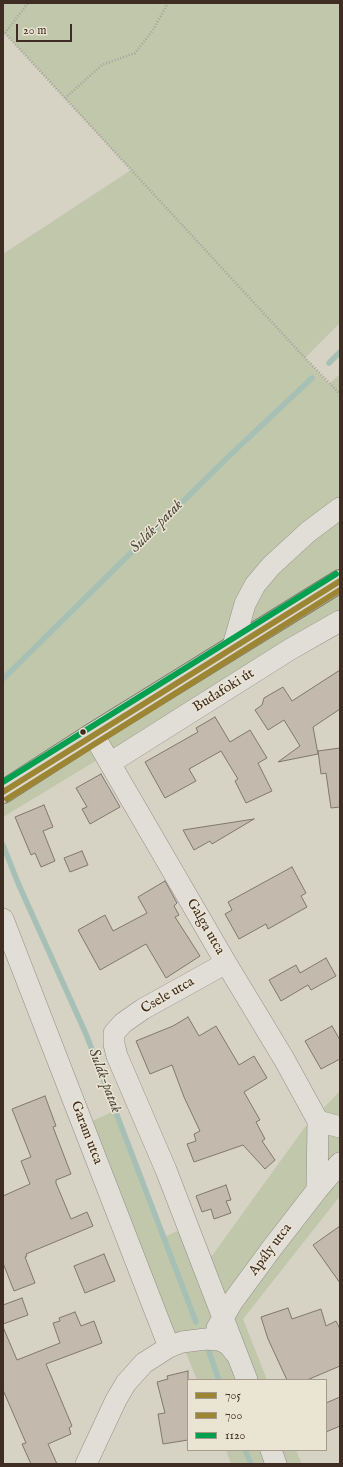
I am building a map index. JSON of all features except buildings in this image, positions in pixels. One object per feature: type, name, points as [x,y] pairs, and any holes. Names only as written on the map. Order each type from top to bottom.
[{"type":"main road","points":[[3,792],[233,646],[340,581]]},
{"type":"street","points":[[233,646],[245,604],[255,585],[271,566],[297,542],[340,508]]},
{"type":"street","name":"Budafoki út","points":[[110,763],[282,654],[340,621]]},
{"type":"street","name":"Galga utca","points":[[93,734],[226,963],[284,1059],[318,1121],[317,1190]]},
{"type":"street","name":"Garam utca","points":[[3,919],[169,1347]]},
{"type":"street","name":"Csele utca","points":[[223,1320],[166,1170],[117,1056],[114,1033],[123,1023],[143,1009],[226,963]]},
{"type":"street","points":[[318,1121],[340,1128]]},
{"type":"street","name":"Apály utca","points":[[206,1338],[223,1320],[233,1302],[317,1190],[340,1163]]},
{"type":"street","points":[[223,1320],[247,1379]]},
{"type":"street","points":[[86,1464],[126,1383],[144,1364],[169,1347],[182,1342],[206,1338],[219,1340],[228,1344],[239,1357]]},
{"type":"street","points":[[271,1451],[276,1464]]},
{"type":"path","points":[[28,3],[4,32],[310,364],[340,394]]},
{"type":"path","points":[[65,98],[102,65],[135,53],[153,30],[168,3]]},
{"type":"green space","points":[[3,3],[340,3],[340,323],[305,358],[329,384],[340,374],[340,613],[3,817],[3,254],[131,170],[3,31]]},
{"type":"green space","points":[[340,1091],[340,1196],[243,1319],[267,1379],[197,1379],[187,1355],[166,1324],[88,1123],[116,1110],[166,1236],[182,1229],[197,1272],[214,1253],[305,1127]]},
{"type":"green space","points":[[226,1451],[296,1451],[302,1464],[231,1464]]},
{"type":"waterway","name":"Sulák-patak","points":[[329,363],[340,352]]},
{"type":"waterway","name":"Sulák-patak","points":[[3,679],[227,458],[312,378]]},
{"type":"waterway","name":"Sulák-patak","points":[[3,845],[18,883],[86,1034],[196,1322]]},
{"type":"waterway","name":"Sulák-patak","points":[[209,1352],[219,1379]]},
{"type":"waterway","name":"Sulák-patak","points":[[245,1451],[251,1464]]},
{"type":"transit line","name":"1120","points":[[3,782],[336,574]]},
{"type":"transit line","name":"705","points":[[3,792],[340,581]]},
{"type":"transit line","name":"700","points":[[7,799],[340,590]]}]
